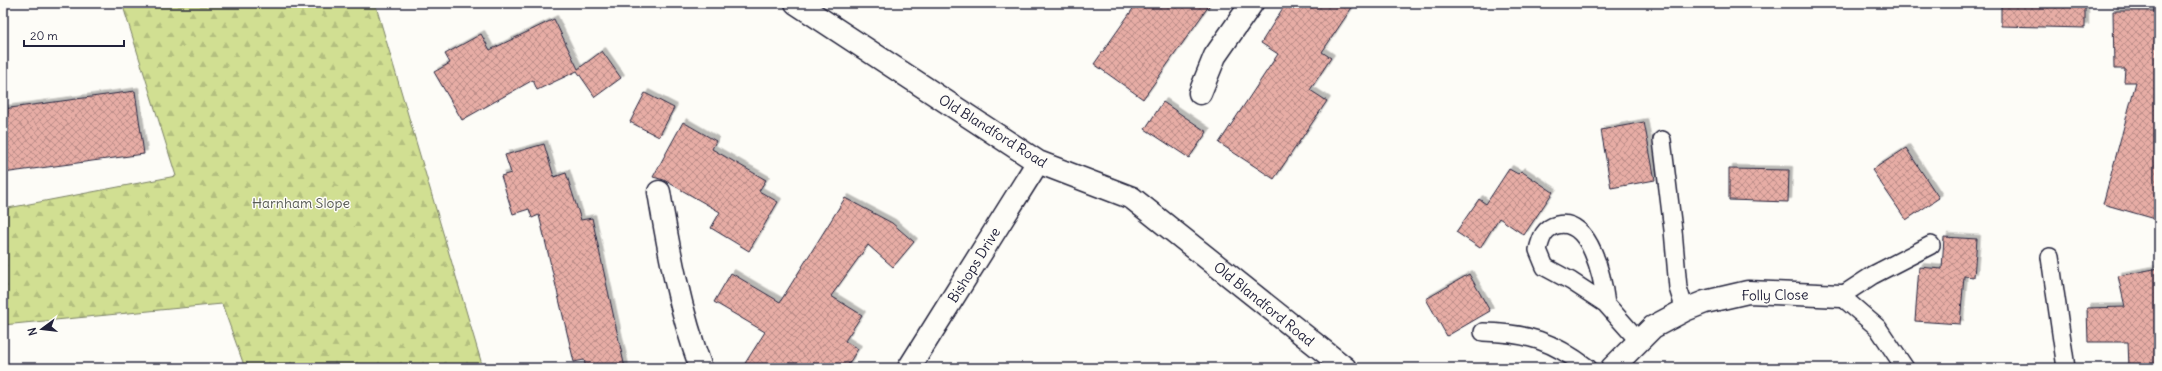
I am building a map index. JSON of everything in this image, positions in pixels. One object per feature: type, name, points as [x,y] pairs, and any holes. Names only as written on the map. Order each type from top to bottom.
[{"type":"street","name":"Old Blandford Road","points":[[796,3],[1038,162],[1132,198],[1344,368]]},
{"type":"street","points":[[1200,93],[1215,56],[1252,3]]},
{"type":"street","name":"Bishops Drive","points":[[909,368],[1038,162]]},
{"type":"street","points":[[659,192],[671,262],[688,332],[701,368]]},
{"type":"street","name":"Folly Close","points":[[1619,366],[1638,340],[1653,327],[1685,310],[1705,302],[1748,292],[1841,296]]},
{"type":"lane","points":[[1662,140],[1678,288],[1685,310]]},
{"type":"lane","points":[[1606,304],[1598,269],[1586,238],[1575,227],[1567,224],[1552,226],[1544,233],[1538,250],[1544,267],[1571,280],[1606,304],[1638,340]]},
{"type":"lane","points":[[1905,368],[1878,328],[1841,296],[1873,275],[1931,245]]},
{"type":"lane","points":[[2050,257],[2066,368]]},
{"type":"lane","points":[[1483,332],[1514,332],[1547,342],[1570,355],[1588,368]]},
{"type":"green space","name":"Harnham Slope","points":[[122,3],[375,3],[483,368],[245,368],[222,304],[3,325],[3,209],[176,176]]},
{"type":"building","points":[[1137,3],[1211,3],[1143,99],[1094,64]]},
{"type":"building","points":[[1286,3],[1355,3],[1322,52],[1331,58],[1310,90],[1327,101],[1274,179],[1219,143],[1278,54],[1261,43]]},
{"type":"building","points":[[2001,3],[2085,3],[2085,28],[2001,26]]},
{"type":"building","points":[[2113,11],[2159,11],[2159,220],[2103,204],[2136,82],[2124,82],[2125,69],[2114,69]]},
{"type":"building","points":[[554,19],[578,69],[602,51],[621,78],[595,97],[577,71],[537,90],[533,80],[462,120],[434,72],[450,63],[445,54],[481,34],[490,50]]},
{"type":"building","points":[[135,91],[144,154],[3,173],[3,109]]},
{"type":"building","points":[[645,93],[674,108],[659,137],[630,122]]},
{"type":"building","points":[[1163,102],[1207,132],[1189,158],[1145,129]]},
{"type":"building","points":[[683,122],[716,141],[712,149],[766,180],[759,191],[778,202],[749,251],[711,228],[720,212],[664,180],[653,177]]},
{"type":"building","points":[[1644,122],[1655,180],[1611,188],[1601,130]]},
{"type":"building","points":[[544,144],[554,177],[566,173],[581,220],[592,218],[625,368],[586,368],[584,360],[574,362],[539,215],[532,218],[529,209],[513,214],[501,176],[511,173],[505,155]]},
{"type":"building","points":[[1906,148],[1939,198],[1906,220],[1872,170]]},
{"type":"building","points":[[1509,169],[1518,174],[1521,171],[1553,192],[1524,235],[1499,218],[1480,248],[1456,232],[1479,199],[1486,204]]},
{"type":"building","points":[[1729,169],[1789,170],[1788,202],[1729,200]]},
{"type":"building","points":[[845,198],[892,223],[914,242],[893,267],[868,245],[831,296],[862,315],[845,341],[858,349],[846,368],[742,368],[765,332],[714,302],[731,273],[780,302]]},
{"type":"building","points":[[1944,237],[1977,239],[1974,277],[1964,276],[1960,324],[1915,321],[1919,267],[1942,269]]},
{"type":"building","points":[[2159,268],[2159,368],[2129,368],[2128,342],[2088,342],[2087,308],[2125,307],[2118,276]]},
{"type":"building","points":[[1469,274],[1490,311],[1447,336],[1426,299]]}]
